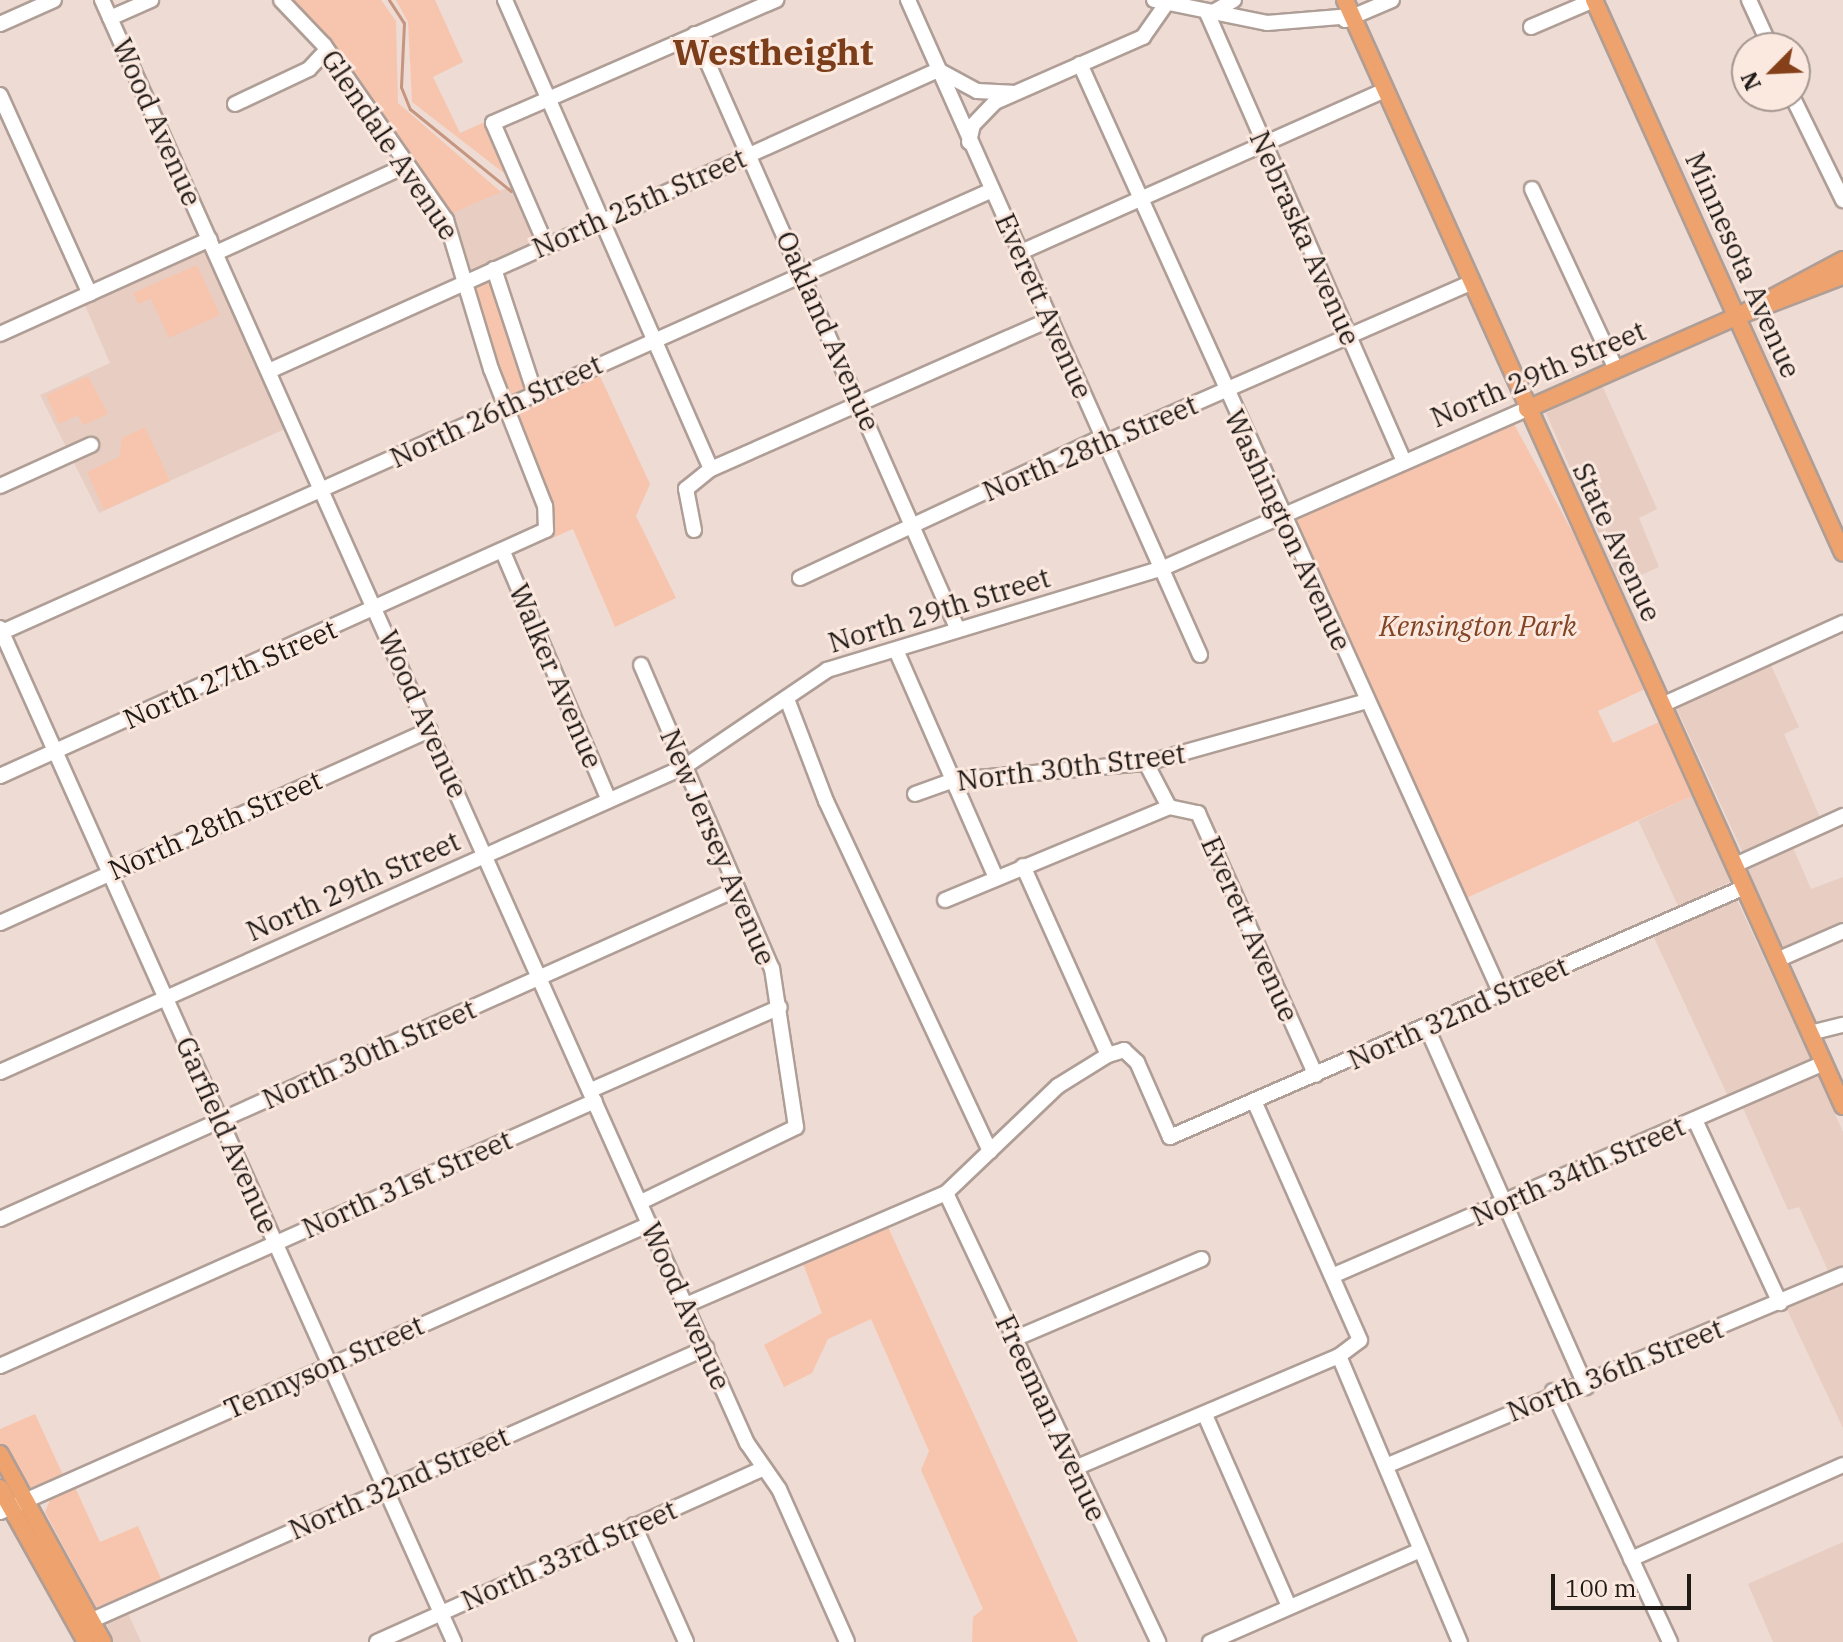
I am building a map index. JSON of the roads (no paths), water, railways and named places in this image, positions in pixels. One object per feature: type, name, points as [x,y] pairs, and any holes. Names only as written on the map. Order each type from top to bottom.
[{"type":"main road","name":"Minnesota Avenue","points":[[1594,0],[1843,553]]},
{"type":"main road","name":"State Avenue","points":[[1348,8],[1843,1106]]},
{"type":"main road","points":[[1738,316],[1843,260]]},
{"type":"main road","points":[[1738,316],[1843,276]]},
{"type":"main road","name":"North 29th Street","points":[[1527,409],[1738,316]]},
{"type":"main road","points":[[0,1454],[30,1501],[86,1630]]},
{"type":"main road","points":[[0,1488],[7,1510],[86,1630],[103,1642]]},
{"type":"street","points":[[0,24],[54,0]]},
{"type":"street","name":"Wood Avenue","points":[[102,0],[686,1305],[762,1469],[779,1489],[847,1642]]},
{"type":"street","points":[[110,18],[151,0]]},
{"type":"street","name":"Glendale Avenue","points":[[281,0],[326,51],[446,220],[463,284],[545,506],[546,530]]},
{"type":"street","points":[[505,0],[651,340],[711,469]]},
{"type":"street","points":[[546,245],[493,123],[776,0]]},
{"type":"street","name":"Everett Avenue","points":[[908,0],[1200,655]]},
{"type":"street","points":[[1208,15],[1234,0]]},
{"type":"street","points":[[969,142],[979,117],[1012,93],[1143,37],[1159,3],[1208,15],[1306,22],[1348,8],[1392,0]]},
{"type":"street","points":[[1531,27],[1594,0]]},
{"type":"street","points":[[1749,0],[1764,32]]},
{"type":"street","name":"Nebraska Avenue","points":[[1208,15],[1403,460]]},
{"type":"street","name":"Oakland Avenue","points":[[695,34],[862,405],[958,630]]},
{"type":"street","points":[[235,104],[309,69],[326,51]]},
{"type":"street","name":"Washington Avenue","points":[[1080,64],[1280,515],[1501,994]]},
{"type":"street","points":[[938,70],[977,91],[1012,93]]},
{"type":"street","name":"North 25th Street","points":[[269,371],[938,70]]},
{"type":"street","points":[[1021,252],[1385,90]]},
{"type":"street","points":[[0,95],[90,294]]},
{"type":"street","points":[[1800,112],[1843,200]]},
{"type":"street","points":[[0,334],[90,294],[407,165]]},
{"type":"street","points":[[1532,189],[1616,369]]},
{"type":"street","name":"North 26th Street","points":[[1,631],[992,190]]},
{"type":"street","points":[[494,269],[535,394]]},
{"type":"street","name":"North 28th Street","points":[[800,578],[1104,440],[1470,283]]},
{"type":"street","points":[[694,530],[686,489],[711,469],[1051,319]]},
{"type":"street","name":"North 29th Street","points":[[0,1072],[684,767],[827,670],[1163,568],[1403,460],[1527,409]]},
{"type":"street","points":[[0,486],[91,445]]},
{"type":"street","name":"North 27th Street","points":[[0,776],[376,610],[546,530]]},
{"type":"street","name":"Walker Avenue","points":[[503,552],[609,800]]},
{"type":"street","points":[[1662,705],[1843,623]]},
{"type":"street","name":"Garfield Avenue","points":[[1,631],[454,1642]]},
{"type":"street","points":[[896,650],[996,878]]},
{"type":"street","name":"New Jersey Avenue","points":[[641,665],[772,969],[796,1127],[641,1202]]},
{"type":"street","points":[[787,699],[833,815],[990,1151]]},
{"type":"street","name":"North 30th Street","points":[[915,794],[954,780],[1146,763],[1366,701]]},
{"type":"street","name":"North 28th Street","points":[[0,923],[430,730]]},
{"type":"street","points":[[945,900],[1169,807],[1146,763]]},
{"type":"street","name":"Everett Avenue","points":[[1169,807],[1198,813],[1316,1075]]},
{"type":"street","points":[[1735,865],[1843,816]]},
{"type":"street","points":[[686,1305],[946,1193],[1058,1086],[1108,1055],[1023,866]]},
{"type":"street","name":"North 32nd Street","points":[[1108,1055],[1124,1050],[1137,1062],[1170,1137],[1255,1103],[1745,887]]},
{"type":"street","name":"North 30th Street","points":[[0,1219],[737,889]]},
{"type":"street","points":[[1777,960],[1843,931]]},
{"type":"street","name":"North 31st Street","points":[[0,1366],[274,1243],[780,1007]]},
{"type":"street","points":[[1810,1033],[1843,1025]]},
{"type":"street","points":[[1427,1028],[1586,1387]]},
{"type":"street","name":"North 34th Street","points":[[1332,1276],[1507,1203],[1824,1063]]},
{"type":"street","points":[[1075,1468],[1339,1356],[1360,1340],[1255,1103]]},
{"type":"street","points":[[1695,1120],[1780,1303]]},
{"type":"street","name":"Freeman Avenue","points":[[946,1193],[1158,1642]]},
{"type":"street","name":"Tennyson Street","points":[[7,1510],[328,1364],[650,1224]]},
{"type":"street","points":[[1014,1339],[1202,1259]]},
{"type":"street","name":"North 36th Street","points":[[1388,1465],[1553,1391],[1586,1387],[1843,1275]]},
{"type":"street","name":"North 32nd Street","points":[[86,1630],[386,1488],[706,1348]]},
{"type":"street","points":[[1339,1356],[1388,1465],[1460,1642]]},
{"type":"street","points":[[1553,1391],[1670,1642]]},
{"type":"street","points":[[1205,1415],[1289,1606]]},
{"type":"street","points":[[1631,1559],[1843,1465]]},
{"type":"street","name":"North 33rd Street","points":[[377,1642],[762,1469]]},
{"type":"street","points":[[634,1525],[686,1642]]},
{"type":"street","points":[[1210,1642],[1421,1550]]},
{"type":"waterway","points":[[389,0],[404,23],[401,87],[410,109],[511,191]]},
{"type":"district","name":"Westheight","points":[[773,52]]},
{"type":"park label","name":"Kensington Park","points":[[1478,626]]}]
